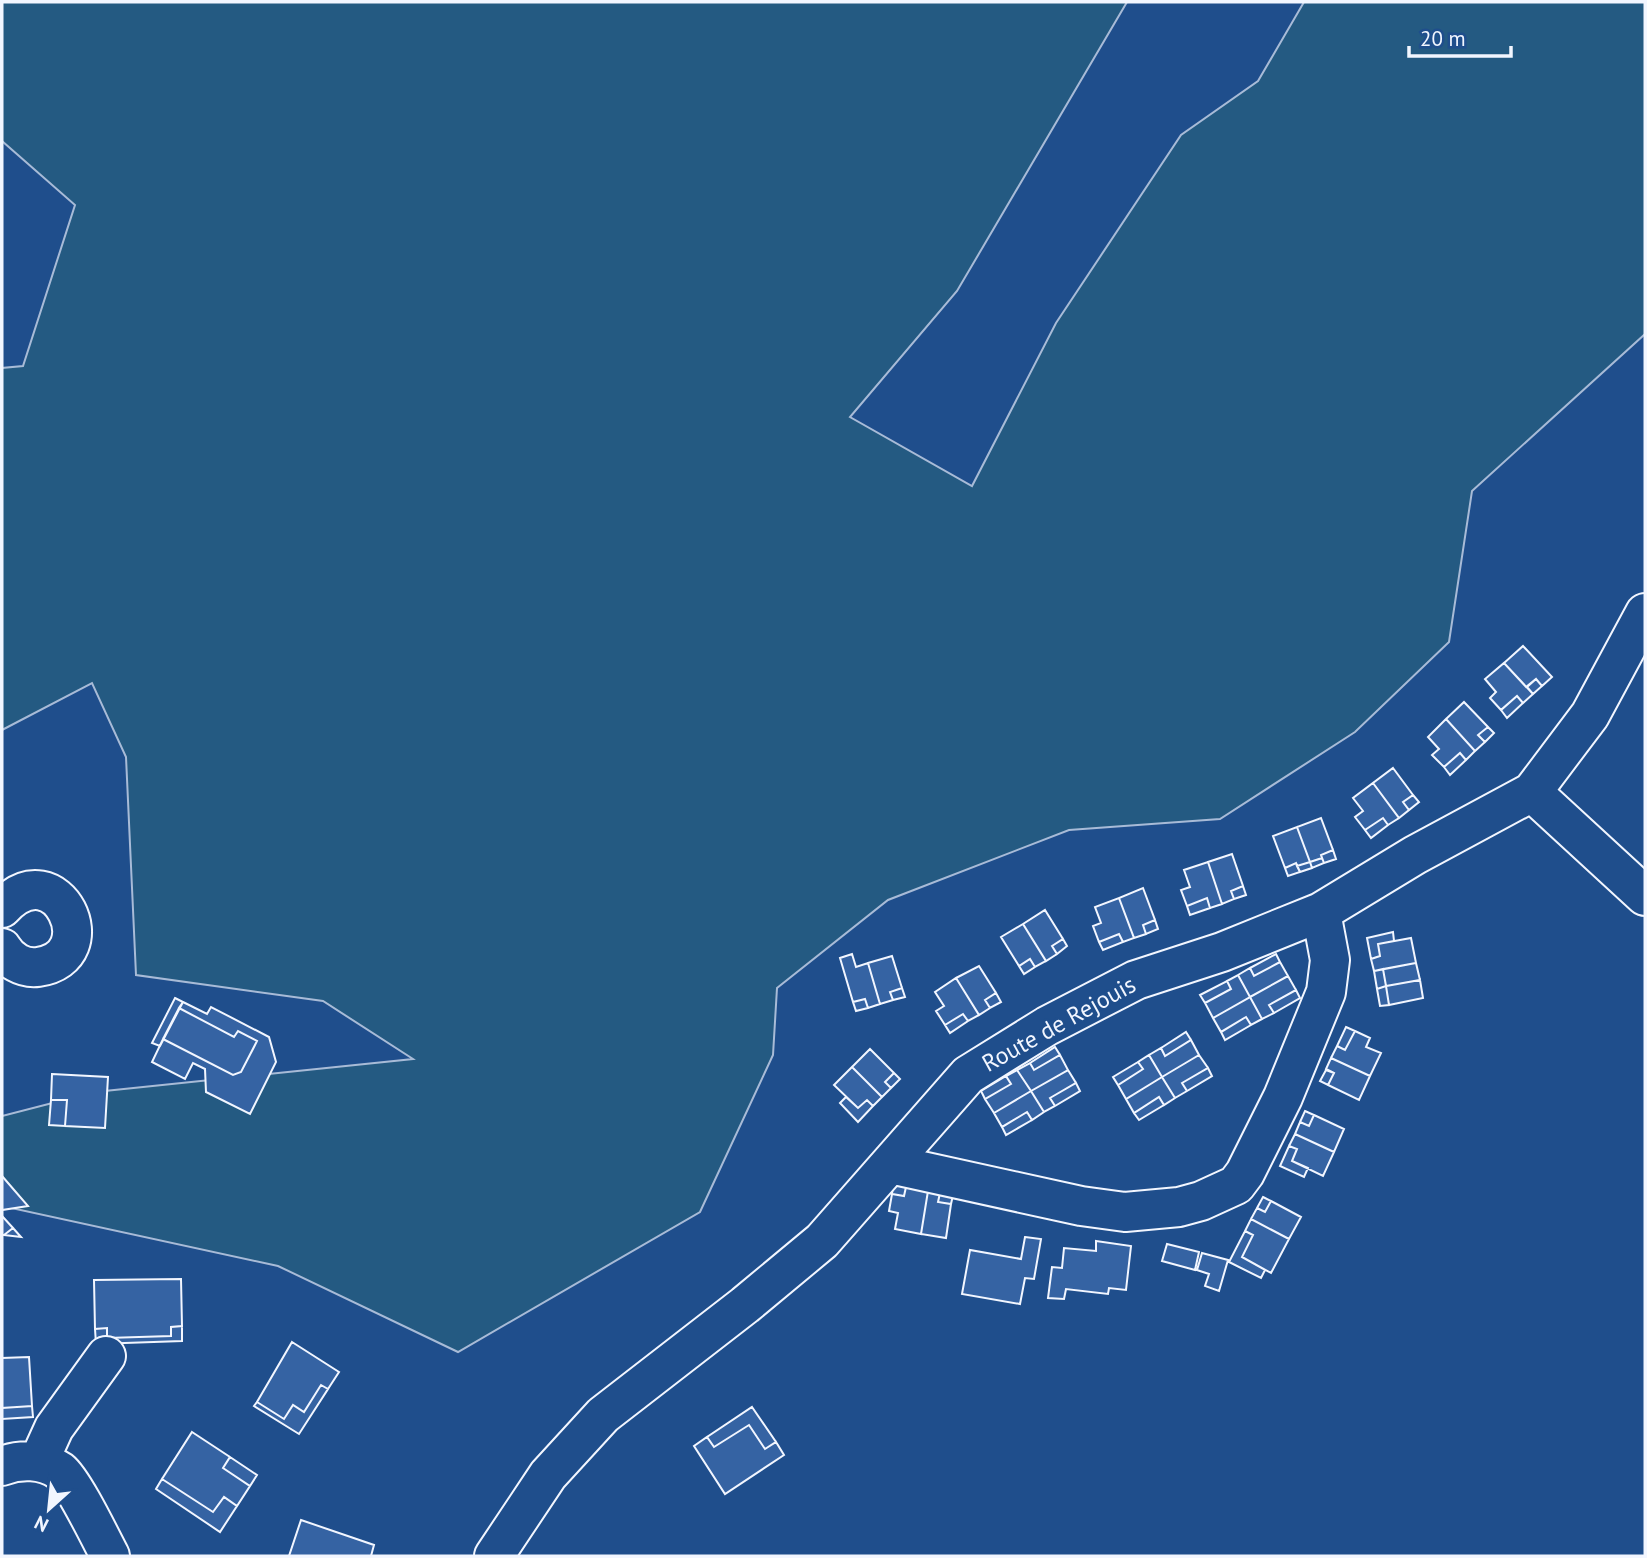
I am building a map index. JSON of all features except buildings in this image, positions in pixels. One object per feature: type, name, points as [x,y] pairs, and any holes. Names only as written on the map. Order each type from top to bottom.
[{"type":"street","name":"Route de Rejouis","points":[[494,1556],[548,1475],[603,1415],[745,1305],[822,1241],[968,1075],[1047,1026],[1136,980],[1222,952],[1321,912],[1415,855],[1532,792],[1590,715],[1645,612]]},
{"type":"street","points":[[1532,792],[1645,896]]},
{"type":"street","points":[[2,908],[12,897],[27,891],[43,891],[57,898],[68,910],[73,925],[71,941],[63,955],[50,964],[34,968],[18,964],[3,954]]},
{"type":"street","points":[[890,1164],[1081,1206],[1125,1212],[1179,1207],[1201,1201],[1236,1185],[1245,1173],[1283,1097],[1326,992],[1330,960],[1321,912]]},
{"type":"street","points":[[39,1461],[54,1428],[106,1356]]},
{"type":"street","points":[[2,1466],[39,1461],[62,1472],[92,1520],[110,1556]]},
{"type":"shaded area","points":[[2,2],[1127,2],[957,291],[850,417],[972,486],[1056,323],[1181,135],[1258,81],[1304,2],[1645,2],[1645,334],[1472,491],[1449,642],[1355,732],[1220,819],[1069,830],[888,900],[777,988],[773,1055],[700,1212],[458,1352],[278,1266],[2,1206],[2,1116],[95,1092],[413,1059],[323,1001],[136,975],[126,757],[92,683],[2,730],[2,368],[23,366],[75,205],[2,141]]}]
